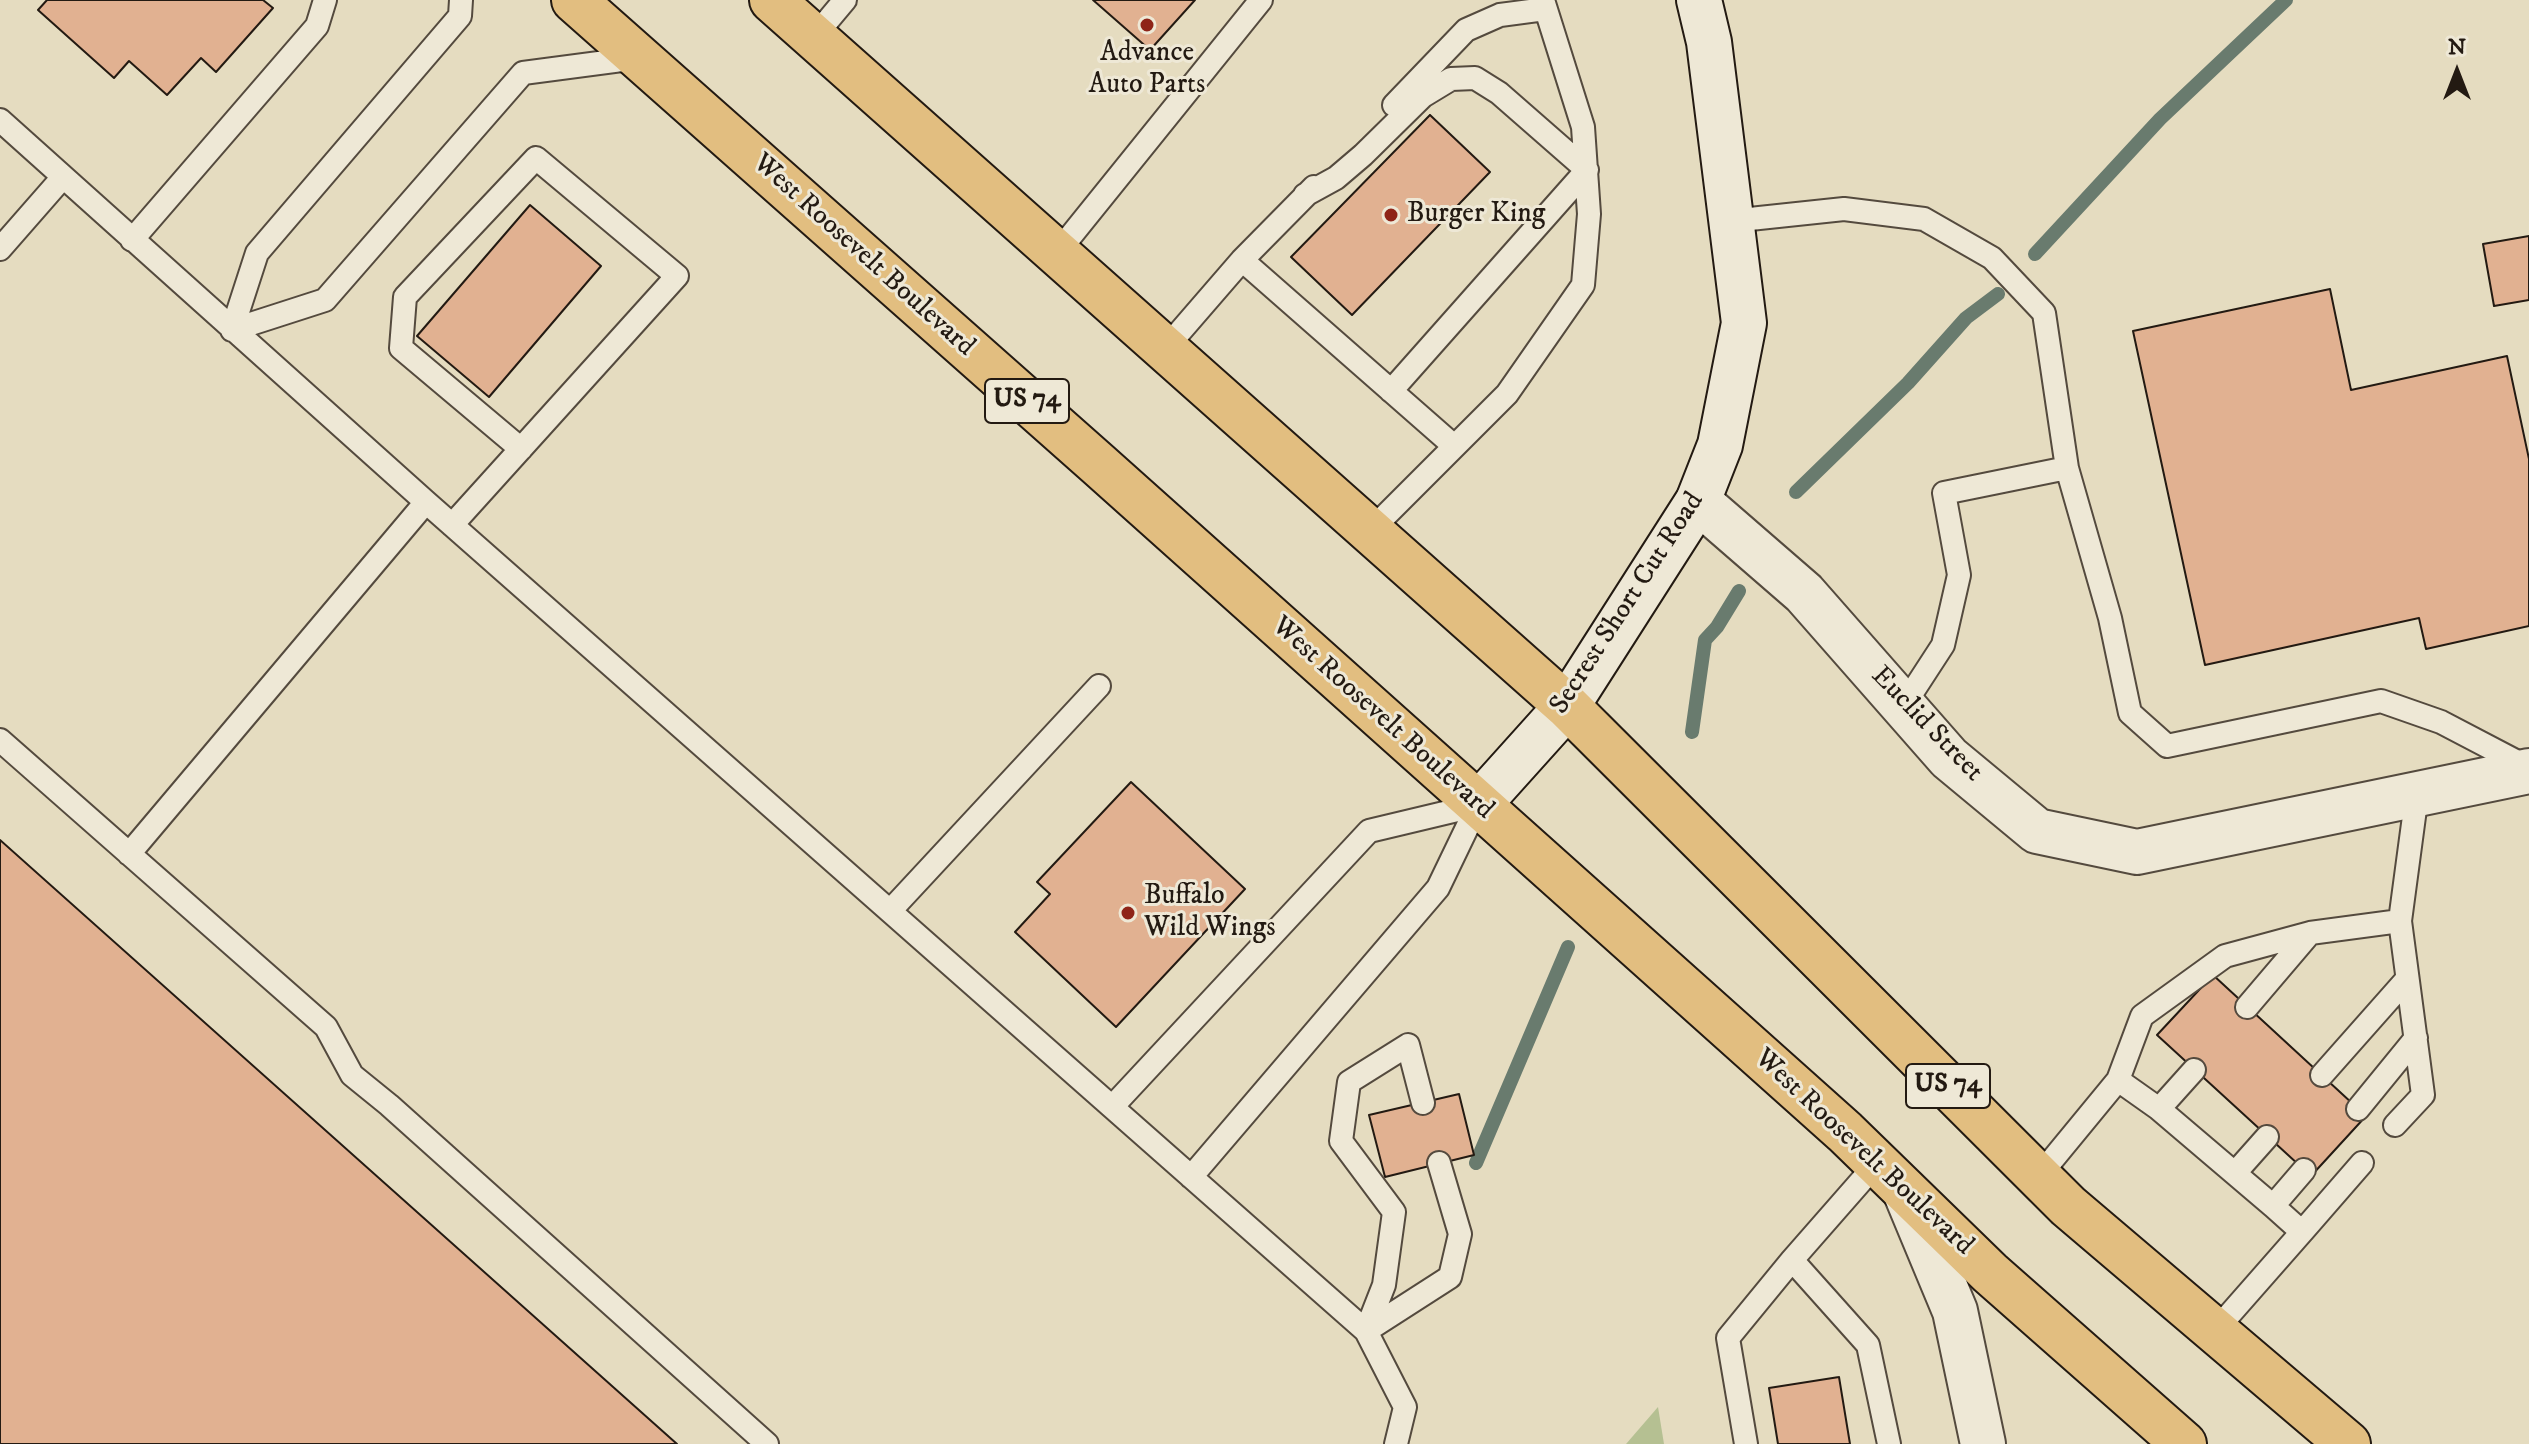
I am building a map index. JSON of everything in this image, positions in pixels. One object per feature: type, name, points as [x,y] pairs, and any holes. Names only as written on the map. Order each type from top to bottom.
[{"type":"highway","name":"West Roosevelt Boulevard","points":[[574,0],[1098,464],[1891,1177],[1990,1273],[2184,1444]]},
{"type":"highway","name":"US 74","points":[[772,0],[1567,706],[2068,1206],[2348,1444]]},
{"type":"street","name":"Secrest Short Cut Road","points":[[1478,805],[1567,706],[1698,501],[1720,445],[1744,323],[1709,42],[1699,0]]},
{"type":"street","name":"Euclid Street","points":[[1698,501],[1804,593],[1949,758],[2037,831],[2137,852],[2529,769]]},
{"type":"street","points":[[1891,1177],[1955,1311],[1983,1444]]},
{"type":"lane","points":[[132,240],[317,26],[325,0]]},
{"type":"lane","points":[[232,330],[257,253],[460,16],[461,0]]},
{"type":"lane","points":[[814,37],[845,0]]},
{"type":"lane","points":[[1057,253],[1261,0]]},
{"type":"lane","points":[[1165,349],[1242,260],[1466,30],[1500,15],[1544,4],[1583,127],[1589,214],[1583,285],[1507,394],[1370,531]]},
{"type":"lane","points":[[232,330],[325,300],[523,73],[639,58]]},
{"type":"lane","points":[[1305,195],[1336,178],[1423,96],[1451,79],[1475,78],[1499,93],[1587,170]]},
{"type":"lane","points":[[0,120],[426,502],[1366,1331],[1405,1407],[1396,1444]]},
{"type":"lane","points":[[452,525],[521,449],[677,276],[536,158],[405,297],[401,348],[521,449]]},
{"type":"lane","points":[[1391,391],[1587,170]]},
{"type":"lane","points":[[0,249],[63,177]]},
{"type":"lane","points":[[1731,221],[1844,209],[1924,219],[1992,258],[2044,313],[2067,468],[2110,618],[2130,713],[2167,746],[2381,701],[2441,722],[2529,769]]},
{"type":"lane","points":[[1242,260],[1454,446]]},
{"type":"lane","points":[[1904,705],[1943,645],[1959,575],[1944,493],[2067,468]]},
{"type":"lane","points":[[129,854],[426,502]]},
{"type":"lane","points":[[890,911],[1099,686]]},
{"type":"lane","points":[[0,740],[326,1027],[352,1075],[767,1444]]},
{"type":"lane","points":[[2395,1125],[2423,1095],[2400,921],[2417,794]]},
{"type":"lane","points":[[1112,1107],[1369,831],[1478,805]]},
{"type":"lane","points":[[1191,1177],[1438,888],[1478,805]]},
{"type":"lane","points":[[2039,1176],[2118,1080],[2142,1016],[2225,956],[2310,933],[2400,921]]},
{"type":"lane","points":[[2247,1007],[2310,933]]},
{"type":"lane","points":[[2322,1075],[2407,979]]},
{"type":"lane","points":[[2358,1109],[2416,1038]]},
{"type":"lane","points":[[1366,1331],[1384,1285],[1394,1212],[1341,1141],[1349,1082],[1408,1045],[1423,1103]]},
{"type":"lane","points":[[2159,1109],[2194,1070]]},
{"type":"lane","points":[[2118,1080],[2159,1109],[2302,1232]]},
{"type":"lane","points":[[2235,1173],[2267,1137]]},
{"type":"lane","points":[[1366,1331],[1450,1277],[1460,1234],[1439,1163]]},
{"type":"lane","points":[[2215,1331],[2362,1163]]},
{"type":"lane","points":[[2273,1206],[2304,1170]]},
{"type":"lane","points":[[1746,1444],[1728,1338],[1792,1260],[1891,1177]]},
{"type":"lane","points":[[1792,1260],[1868,1345],[1889,1444]]},
{"type":"green space","points":[[1658,1407],[1664,1444],[1626,1444]]},
{"type":"building","points":[[47,0],[263,0],[273,8],[216,72],[201,58],[167,95],[129,61],[114,78],[38,10]]},
{"type":"building","name":"Advance Auto Parts","points":[[1093,0],[1195,0],[1150,50]]},
{"type":"building","name":"Burger King","points":[[1430,115],[1490,172],[1352,315],[1291,257]]},
{"type":"building","points":[[530,205],[601,266],[489,397],[417,336]]},
{"type":"building","points":[[2529,236],[2529,300],[2494,306],[2483,244]]},
{"type":"building","points":[[2330,289],[2351,390],[2507,356],[2529,459],[2529,626],[2426,649],[2419,618],[2205,665],[2133,331]]},
{"type":"building","name":"Buffalo Wild Wings","points":[[1131,782],[1245,889],[1116,1027],[1015,932],[1050,894],[1037,882]]},
{"type":"building","points":[[0,840],[677,1444],[0,1444]]},
{"type":"building","points":[[2213,975],[2366,1116],[2311,1176],[2157,1035]]},
{"type":"building","points":[[1459,1094],[1474,1155],[1385,1177],[1369,1115]]},
{"type":"building","points":[[1839,1377],[1850,1444],[1778,1444],[1769,1388]]},
{"type":"waterway","points":[[2035,254],[2160,119],[2286,0]]},
{"type":"waterway","points":[[1796,492],[1908,383],[1966,318],[1998,294]]},
{"type":"waterway","points":[[1692,732],[1705,640],[1717,627],[1739,591]]},
{"type":"waterway","points":[[1476,1163],[1568,947]]},
{"type":"place","name":"Advance Auto Parts","points":[[1147,25]]},
{"type":"place","name":"Burger King","points":[[1391,215]]},
{"type":"place","name":"Buffalo Wild Wings","points":[[1128,913]]}]
